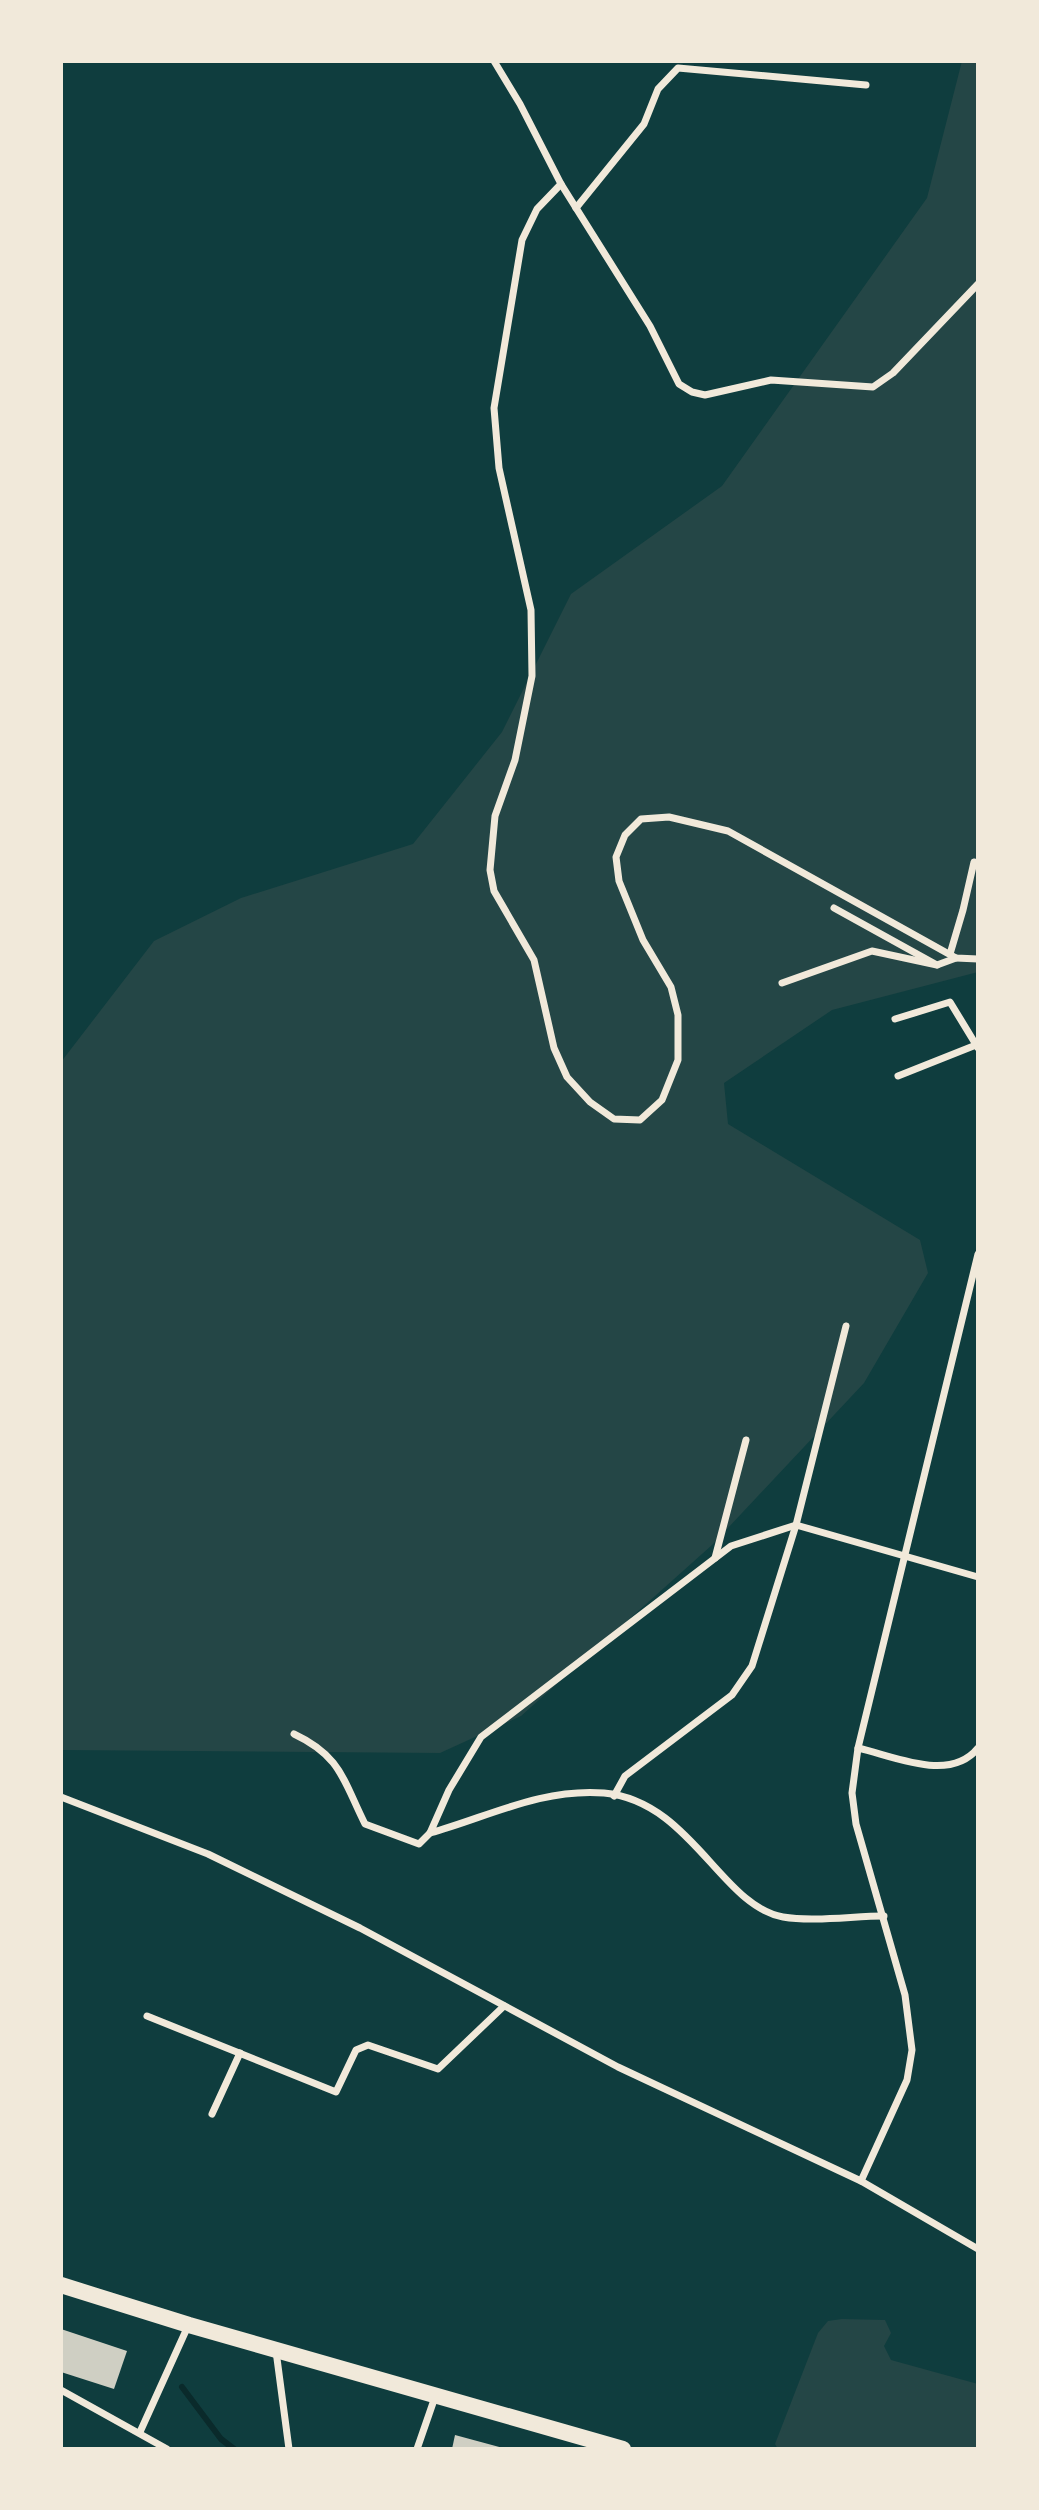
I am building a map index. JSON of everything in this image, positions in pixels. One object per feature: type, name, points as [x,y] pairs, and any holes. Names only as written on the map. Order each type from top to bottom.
[{"type":"highway","points":[[61,2285],[188,2325],[623,2449]]},
{"type":"street","points":[[494,61],[520,104],[561,184],[650,326],[679,384],[705,395],[771,380],[873,387],[893,373],[978,284]]},
{"type":"street","points":[[576,208],[644,124],[658,89],[678,68],[866,85]]},
{"type":"street","points":[[561,184],[537,209],[522,240],[494,408],[499,468],[531,610],[532,676],[514,760],[495,816],[490,870],[494,891],[534,960],[554,1048],[567,1077],[590,1102],[614,1119],[640,1119],[662,1100],[678,1060],[678,1015],[671,988],[643,940],[619,881],[616,857],[625,835],[642,819],[669,817],[727,831],[953,956],[978,958]]},
{"type":"street","points":[[782,983],[872,951],[937,965],[953,956],[974,862]]},
{"type":"street","points":[[834,908],[937,965]]},
{"type":"street","points":[[895,1019],[950,1002],[977,1046],[898,1076]]},
{"type":"street","points":[[860,2181],[907,2080],[912,2050],[905,1994],[856,1824],[852,1793],[858,1748],[974,1297],[978,1254]]},
{"type":"street","points":[[614,1796],[625,1776],[732,1695],[752,1666],[796,1525],[846,1326]]},
{"type":"street","points":[[715,1559],[746,1440]]},
{"type":"street","points":[[294,1734],[318,1745],[331,1757],[365,1824],[419,1844],[430,1833],[449,1790],[481,1737],[731,1546],[796,1525],[978,1577]]},
{"type":"street","points":[[858,1748],[944,1766],[954,1766],[978,1748]]},
{"type":"street","points":[[430,1833],[504,1807],[552,1795],[606,1793],[648,1806],[681,1828],[747,1898],[764,1909],[783,1917],[884,1916]]},
{"type":"street","points":[[61,1797],[208,1854],[360,1928],[618,2067],[860,2181],[978,2249]]},
{"type":"street","points":[[147,2016],[336,2092],[356,2050],[368,2045],[438,2069],[504,2006]]},
{"type":"street","points":[[212,2114],[240,2053]]},
{"type":"street","points":[[140,2432],[188,2325]]},
{"type":"street","points":[[276,2350],[289,2449]]},
{"type":"street","points":[[61,2390],[167,2449]]},
{"type":"street","points":[[417,2449],[435,2396]]},
{"type":"shaded area","points":[[962,61],[978,61],[978,972],[832,1010],[724,1083],[728,1124],[920,1240],[928,1273],[864,1383],[712,1545],[521,1716],[440,1753],[61,1750],[61,1062],[154,941],[241,898],[413,844],[502,732],[571,594],[722,486],[927,198]]},
{"type":"shaded area","points":[[885,2320],[891,2333],[884,2346],[891,2360],[978,2384],[978,2449],[778,2449],[775,2444],[818,2333],[828,2321]]},
{"type":"building","points":[[61,2329],[127,2351],[114,2389],[61,2372]]},
{"type":"building","points":[[455,2435],[503,2448],[503,2449],[452,2449]]},
{"type":"waterway","points":[[182,2387],[221,2439],[234,2449]]}]
